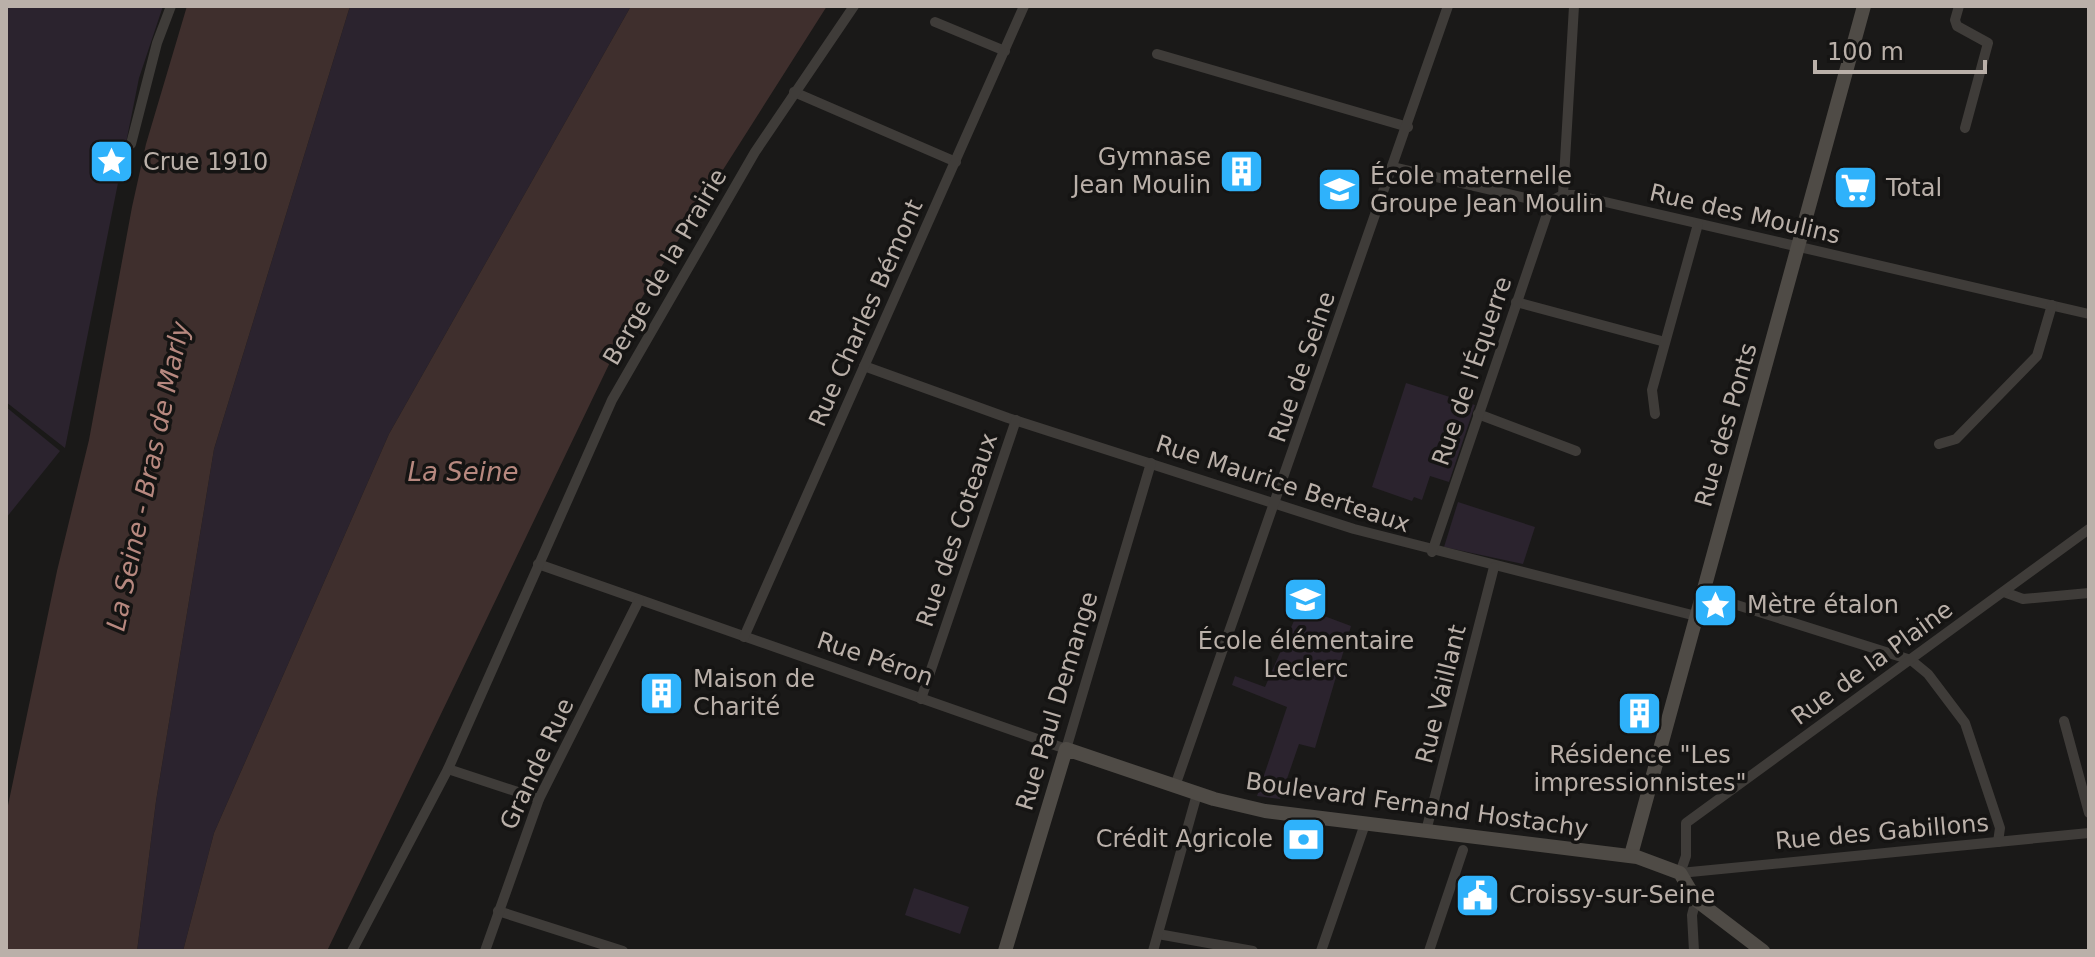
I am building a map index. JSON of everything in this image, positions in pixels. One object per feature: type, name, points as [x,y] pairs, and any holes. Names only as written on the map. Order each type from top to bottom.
[{"type":"main road","name":"Rue des Ponts","points":[[1631,855],[1864,6]]},
{"type":"main road","name":"Rue Péron","points":[[1066,749],[1197,794]]},
{"type":"main road","name":"Rue Paul Demange","points":[[1005,951],[1066,749]]},
{"type":"main road","name":"Boulevard Fernand Hostachy","points":[[1197,794],[1265,811],[1631,855],[1680,873]]},
{"type":"main road","points":[[1680,873],[1696,900],[1763,951]]},
{"type":"street","points":[[131,144],[157,43],[171,6]]},
{"type":"street","name":"Berge de la Prairie","points":[[352,951],[448,769],[612,400],[794,92],[854,6]]},
{"type":"street","name":"Rue Charles Bémont","points":[[744,637],[1024,6]]},
{"type":"street","name":"Rue de Seine","points":[[1175,786],[1448,6]]},
{"type":"street","points":[[1393,167],[1547,203],[1563,195],[1574,6]]},
{"type":"street","points":[[1959,6],[1955,20],[1957,26],[1988,43],[1965,128]]},
{"type":"street","points":[[935,22],[1005,51]]},
{"type":"street","points":[[1157,54],[1408,127]]},
{"type":"street","points":[[794,92],[956,162]]},
{"type":"street","name":"Rue des Moulins","points":[[1563,195],[1575,195],[2089,314]]},
{"type":"street","name":"Rue de l'Équerre","points":[[1432,552],[1547,214],[1547,203]]},
{"type":"street","points":[[1655,414],[1652,390],[1698,224]]},
{"type":"street","points":[[1516,302],[1665,342]]},
{"type":"street","points":[[1939,444],[1956,439],[2037,356],[2052,305]]},
{"type":"street","name":"Rue Maurice Berteaux","points":[[864,366],[1016,420],[1275,505],[1432,552],[1696,616]]},
{"type":"street","points":[[1478,414],[1576,451]]},
{"type":"street","name":"Rue des Coteaux","points":[[921,699],[1016,420]]},
{"type":"street","name":"Rue Paul Demange","points":[[1066,749],[1151,463]]},
{"type":"street","name":"Rue de la Plaine","points":[[1680,873],[1686,856],[1686,823],[2089,529]]},
{"type":"street","name":"Rue Péron","points":[[538,564],[1066,749]]},
{"type":"street","name":"Rue Vaillant","points":[[1426,831],[1494,567]]},
{"type":"street","points":[[2004,592],[2023,599],[2089,593]]},
{"type":"street","points":[[1702,594],[1911,660],[1928,674],[1965,723],[2000,828],[1998,842]]},
{"type":"street","name":"Grande Rue","points":[[485,951],[539,799],[639,600]]},
{"type":"street","points":[[2064,721],[2089,813]]},
{"type":"street","points":[[448,769],[539,799]]},
{"type":"street","points":[[1153,951],[1197,794]]},
{"type":"street","points":[[1321,951],[1365,824]]},
{"type":"street","name":"Rue des Gabillons","points":[[1680,873],[1695,868],[2089,833]]},
{"type":"street","points":[[1429,951],[1463,850]]},
{"type":"street","points":[[1694,951],[1692,915],[1696,900]]},
{"type":"street","points":[[498,911],[623,951]]},
{"type":"street","points":[[1158,934],[1253,951]]},
{"type":"shaded area","points":[[6,6],[163,6],[139,78],[65,448],[6,402]]},
{"type":"shaded area","points":[[350,6],[631,6],[389,434],[214,833],[183,951],[137,951],[156,801],[214,449]]},
{"type":"shaded area","points":[[1406,383],[1475,405],[1449,482],[1430,476],[1422,500],[1414,497],[1412,501],[1372,487]]},
{"type":"shaded area","points":[[6,407],[60,451],[6,518]]},
{"type":"shaded area","points":[[1458,502],[1535,527],[1523,564],[1444,547]]},
{"type":"shaded area","points":[[1300,607],[1351,626],[1315,748],[1299,744],[1280,799],[1257,796],[1287,707],[1232,685],[1235,676],[1265,687]]},
{"type":"shaded area","points":[[914,888],[969,907],[960,934],[905,915]]},
{"type":"water","name":"La Seine - Bras de Marly","points":[[187,6],[350,6],[214,449],[156,801],[137,951],[6,951],[6,815],[57,571],[89,440],[146,144]]},
{"type":"water","name":"La Seine","points":[[631,6],[827,6],[639,302],[327,951],[183,951],[214,833],[389,434]]},
{"type":"place","name":"Crue 1910","points":[[112,162]]},
{"type":"place","name":"Gymnase Jean Moulin","points":[[1242,171]]},
{"type":"place","name":"Total","points":[[1855,188]]},
{"type":"place","name":"École maternelle Groupe Jean Moulin","points":[[1339,190]]},
{"type":"place","name":"École élémentaire Leclerc","points":[[1306,599]]},
{"type":"place","name":"Mètre étalon","points":[[1716,605]]},
{"type":"place","name":"Maison de Charité","points":[[662,693]]},
{"type":"place","name":"Résidence \"Les impressionnistes\"","points":[[1640,713]]},
{"type":"place","name":"Crédit Agricole","points":[[1304,839]]},
{"type":"place","name":"Croissy-sur-Seine","points":[[1478,895]]}]
